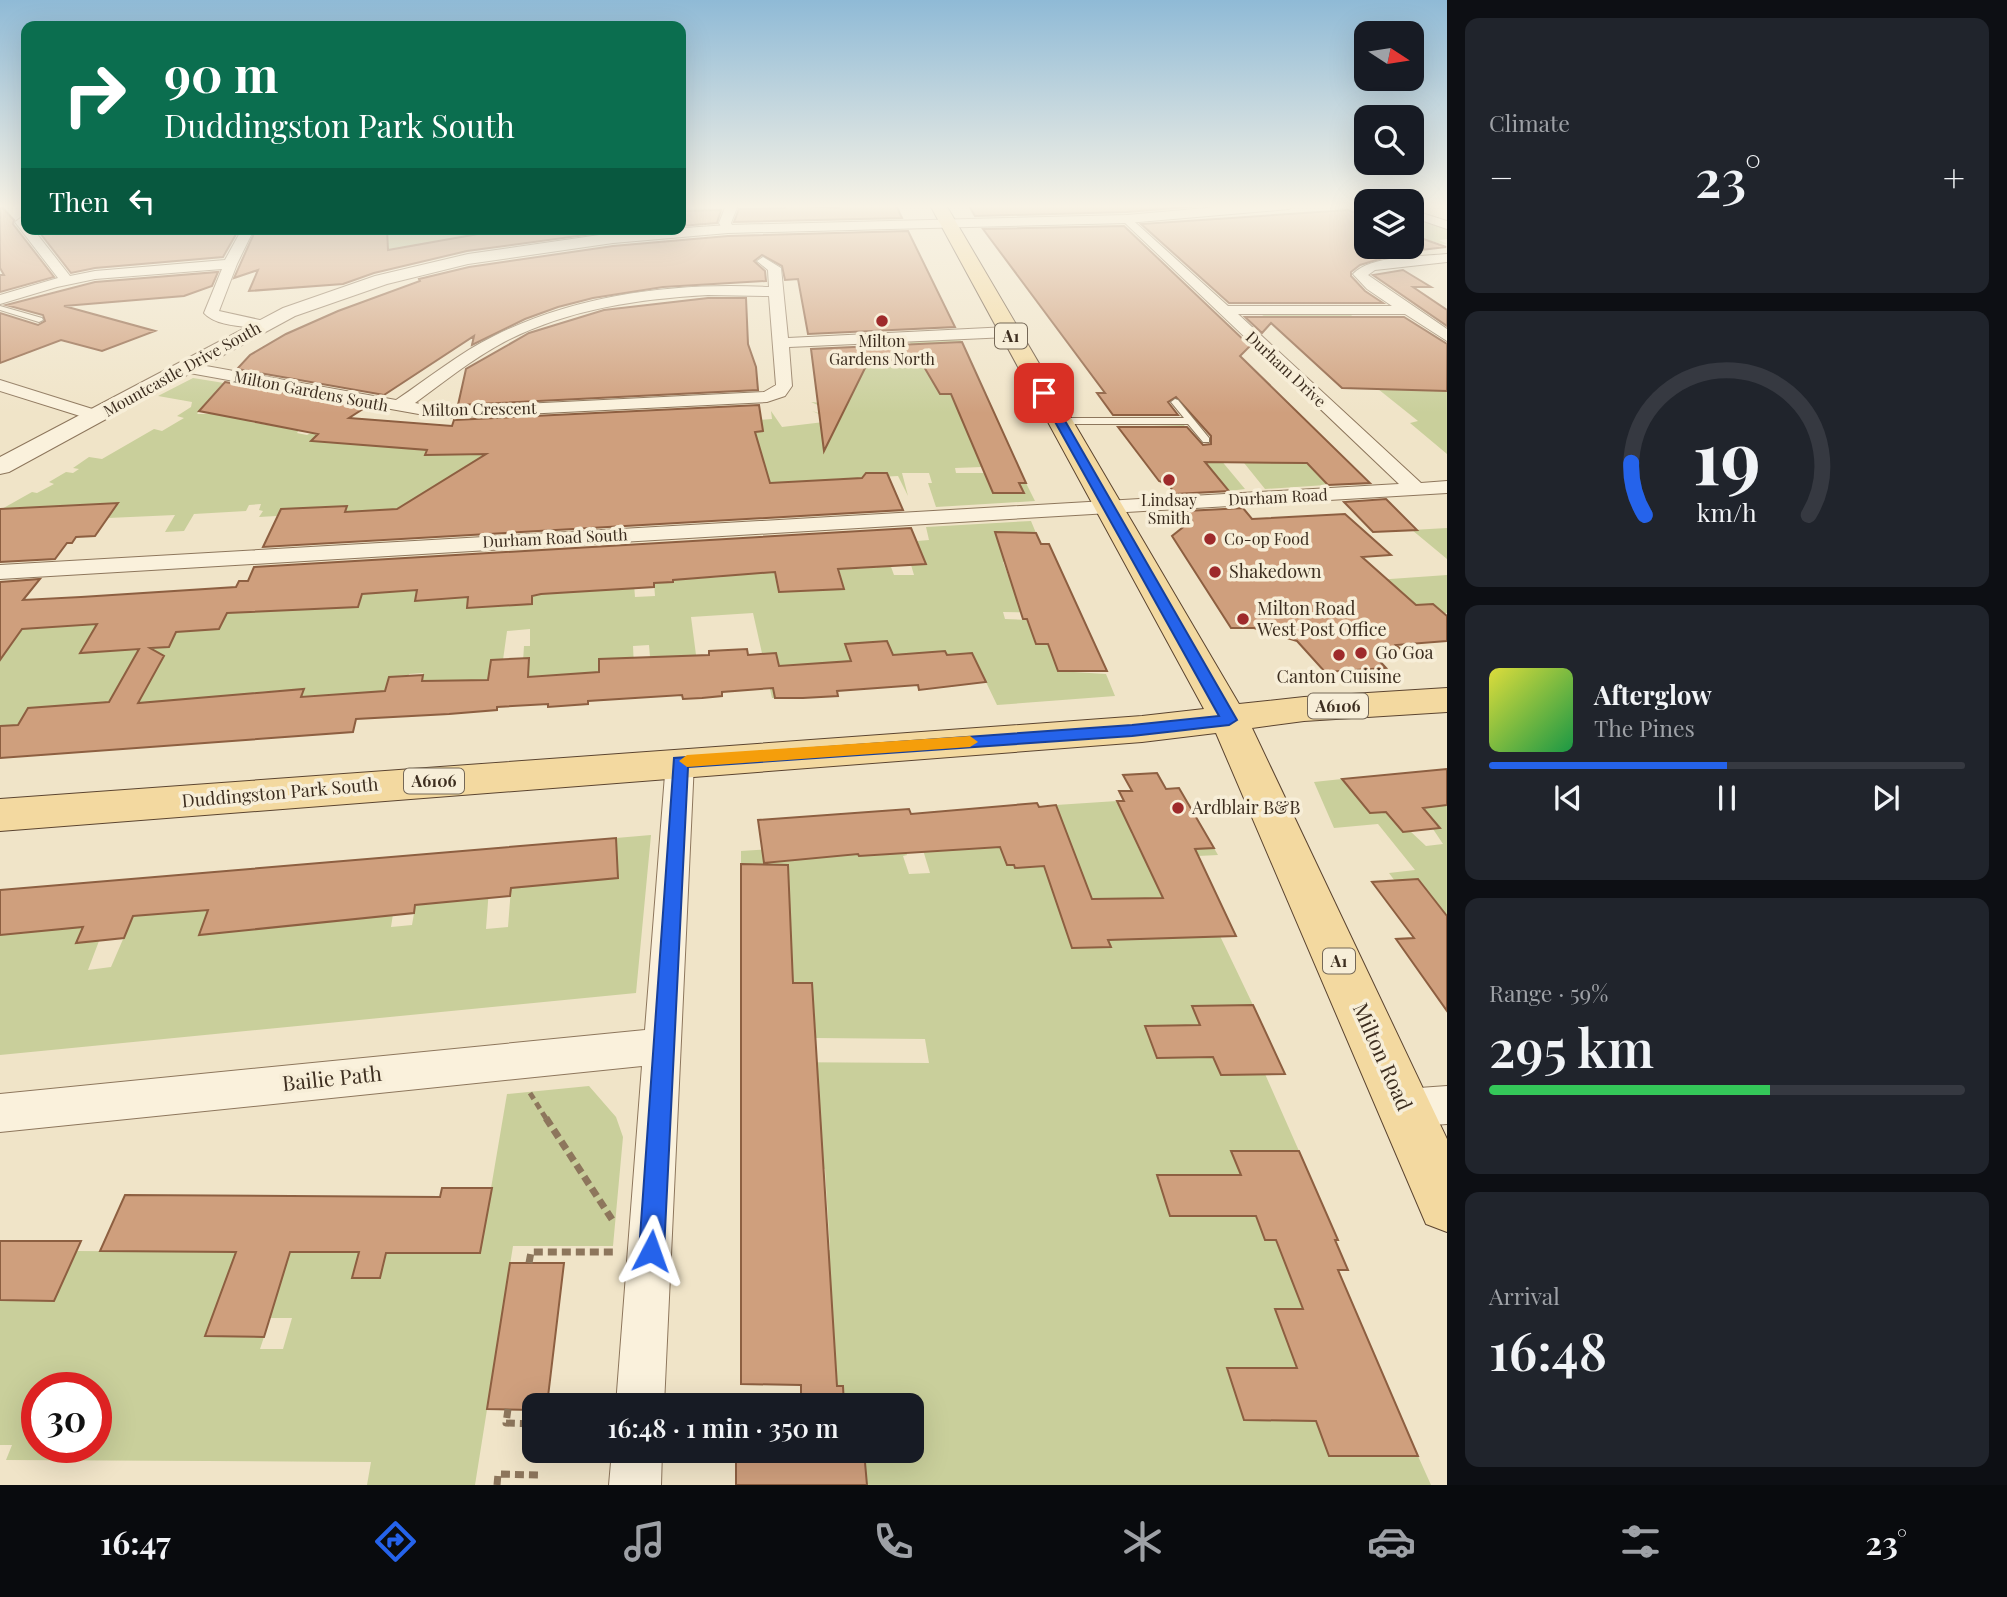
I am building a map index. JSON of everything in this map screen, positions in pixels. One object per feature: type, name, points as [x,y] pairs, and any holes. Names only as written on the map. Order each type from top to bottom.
[{"type":"main road","name":"A1","points":[[976,274],[1229,720]]},
{"type":"main road","name":"A6106","points":[[1229,720],[1304,709],[1447,700]]},
{"type":"main road","name":"Duddingston Park South","points":[[0,815],[1132,730],[1229,720]]},
{"type":"main road","name":"Milton Road","points":[[1229,720],[1426,1107],[1447,1203]]},
{"type":"street","points":[[62,274],[66,280]]},
{"type":"street","points":[[0,300],[66,280],[102,274]]},
{"type":"street","points":[[226,274],[211,313],[220,318],[264,325]]},
{"type":"street","name":"Mountcastle Drive South","points":[[0,467],[301,307],[409,274]]},
{"type":"street","name":"Milton Crescent","points":[[397,407],[450,413],[768,397],[779,393],[784,386],[775,274]]},
{"type":"street","name":"Durham Drive","points":[[1186,274],[1416,489]]},
{"type":"street","points":[[1360,274],[1365,281],[1447,336]]},
{"type":"street","name":"Milton Crescent","points":[[397,407],[500,338],[556,316],[600,304],[651,296],[728,291],[776,292]]},
{"type":"street","points":[[1224,310],[1408,310]]},
{"type":"street","points":[[781,343],[1008,332]]},
{"type":"street","name":"Milton Gardens South","points":[[184,367],[397,407]]},
{"type":"street","points":[[0,385],[96,416]]},
{"type":"street","name":"Durham Road","points":[[1109,506],[1447,487]]},
{"type":"street","name":"Durham Road South","points":[[0,572],[1109,506]]},
{"type":"street","points":[[640,1393],[640,1224],[664,1046],[680,762]]},
{"type":"street","name":"Bailie Path","points":[[0,1113],[664,1046]]},
{"type":"street","points":[[635,1485],[636,1463]]},
{"type":"lane","points":[[0,309],[38,320]]},
{"type":"lane","points":[[1175,401],[1206,440]]},
{"type":"lane","points":[[1060,421],[1190,421]]},
{"type":"path","points":[[529,1263],[531,1252],[625,1252],[640,1224],[615,1224],[529,1091],[531,1058]]},
{"type":"path","points":[[508,1409],[506,1423],[522,1424]]},
{"type":"path","points":[[497,1485],[498,1474],[538,1475]]},
{"type":"green space","points":[[1262,315],[1351,315],[1447,391],[1447,454],[1410,423],[1418,421],[1373,385]]},
{"type":"green space","points":[[960,339],[964,347],[938,390],[940,394],[984,392],[970,439],[974,448],[980,449],[978,458],[982,467],[955,468],[956,473],[1021,473],[991,488],[992,492],[1023,493],[1019,483],[1026,483],[1035,501],[936,507],[928,483],[932,483],[929,473],[902,473],[908,496],[898,476],[879,477],[856,489],[852,478],[833,479],[809,492],[805,481],[787,482],[777,503],[762,456],[343,518],[347,506],[314,507],[311,514],[259,517],[263,511],[259,510],[261,504],[249,505],[246,511],[194,514],[184,531],[165,532],[175,515],[108,518],[117,503],[108,504],[84,537],[76,537],[87,523],[0,510],[32,492],[37,493],[54,484],[49,482],[66,472],[73,473],[79,469],[73,468],[89,457],[102,459],[154,429],[162,431],[184,418],[177,416],[191,407],[192,402],[158,396],[193,378],[224,383],[197,414],[251,414],[250,422],[299,430],[297,433],[307,435],[311,433],[416,442],[413,449],[427,450],[426,455],[436,455],[447,427],[762,431],[759,420],[772,419],[771,411],[782,427],[824,422],[819,414],[812,411],[825,415],[831,411],[811,402],[847,405],[874,349],[878,360],[905,360],[912,348],[910,342]]},
{"type":"green space","points":[[1251,413],[1313,470],[1322,470],[1341,484],[1265,489],[1228,443]]},
{"type":"green space","points":[[1184,425],[1199,443],[1215,453],[1245,489],[1229,491],[1219,479],[1195,479],[1152,426]]},
{"type":"green space","points":[[1031,521],[1036,533],[995,533],[1003,553],[1056,562],[1003,562],[1008,575],[1019,575],[1032,606],[1078,606],[1081,613],[1003,612],[1005,619],[1030,620],[1056,644],[1051,651],[1058,671],[1106,674],[1115,696],[997,705],[972,653],[897,665],[887,641],[862,643],[878,688],[772,683],[775,698],[772,698],[753,613],[691,617],[698,670],[651,669],[649,645],[633,646],[635,689],[615,683],[613,658],[599,659],[599,672],[522,677],[524,646],[530,646],[530,629],[507,631],[503,660],[491,661],[489,671],[499,693],[421,684],[423,673],[409,674],[406,685],[399,677],[389,677],[383,700],[346,694],[301,697],[303,689],[259,692],[250,714],[28,708],[18,725],[0,726],[0,645],[23,627],[101,624],[81,653],[106,651],[115,636],[219,629],[232,602],[320,609],[358,607],[362,594],[399,591],[402,584],[422,572],[416,601],[469,592],[467,608],[540,595],[541,591],[596,591],[597,587],[632,559],[635,597],[655,596],[654,583],[673,582],[671,567],[687,579],[724,577],[720,553],[737,574],[774,572],[779,592],[792,591],[790,579],[824,570],[829,590],[844,589],[839,569],[877,568],[872,554],[883,545],[894,575],[914,575],[911,565],[926,563],[917,541],[929,540],[926,527]]},
{"type":"green space","points":[[1447,528],[1447,559],[1412,530]]},
{"type":"green space","points":[[1447,575],[1447,613],[1433,604],[1421,605],[1430,614],[1376,580]]},
{"type":"green space","points":[[1342,779],[1370,813],[1386,812],[1402,832],[1410,831],[1426,846],[1443,844],[1433,829],[1440,827],[1423,808],[1436,807],[1447,792],[1447,916],[1430,894],[1406,896],[1389,873],[1415,870],[1378,824],[1334,828],[1314,782]]},
{"type":"green space","points":[[1117,801],[1130,827],[1153,832],[1131,833],[1141,853],[1214,848],[1218,855],[1198,856],[1163,898],[1116,898],[1130,939],[1220,936],[1253,1005],[1193,1006],[1200,1025],[1145,1026],[1157,1058],[1213,1057],[1221,1075],[1265,1074],[1299,1151],[1232,1152],[1241,1175],[1158,1175],[1256,1216],[1265,1240],[1276,1240],[1288,1270],[1338,1270],[1355,1309],[1275,1309],[1297,1368],[1227,1368],[1244,1420],[1316,1421],[1330,1456],[1418,1456],[1431,1485],[867,1485],[865,1463],[924,1463],[924,1393],[843,1393],[843,1387],[837,1386],[831,1288],[742,1249],[830,1250],[825,1169],[741,1169],[741,1062],[929,1063],[925,1039],[816,1038],[812,983],[741,982],[792,960],[790,911],[741,864],[741,851],[855,844],[859,856],[906,852],[907,855],[903,856],[909,874],[930,873],[923,850],[968,825],[977,849],[1000,847],[1007,865],[1014,865],[1015,868],[1056,805]],"holes":[[[1097,912],[1111,947],[1072,948]]]},
{"type":"green space","points":[[651,835],[636,993],[0,1055],[0,929],[22,888],[33,887],[9,934],[27,933],[31,925],[86,920],[77,942],[99,941],[88,970],[111,967],[133,916],[198,910],[212,872],[221,871],[199,935],[291,926],[308,864],[312,863],[298,920],[388,895],[395,857],[402,856],[391,927],[412,925],[416,902],[461,887],[459,901],[479,899],[484,849],[492,848],[486,929],[508,927],[511,888],[618,878],[616,838]]},
{"type":"green space","points":[[589,1086],[616,1117],[623,1137],[613,1246],[513,1246],[475,1485],[367,1485],[371,1462],[112,1461],[112,1372],[21,1372],[21,1460],[6,1460],[12,1445],[0,1445],[0,1300],[54,1301],[77,1251],[236,1252],[206,1336],[264,1337],[260,1349],[283,1349],[292,1318],[270,1318],[290,1252],[359,1253],[380,1278],[386,1253],[480,1253],[507,1094]]},
{"type":"building","points":[[52,274],[54,277],[0,292],[0,275]]},
{"type":"building","points":[[217,274],[212,286],[184,296],[64,306],[155,331],[102,351],[61,340],[0,363],[0,313],[38,325],[45,321],[43,315],[6,305],[95,282]]},
{"type":"building","points":[[256,274],[370,274],[343,284],[249,291]]},
{"type":"building","points":[[439,274],[765,274],[766,281],[663,287],[593,298],[558,307],[525,319],[472,345],[474,336],[384,395],[237,369],[250,355],[286,334],[338,311],[420,281],[419,279]]},
{"type":"building","points":[[784,274],[929,274],[955,327],[808,334],[798,279],[785,280]]},
{"type":"building","points":[[1017,274],[1175,274],[1250,346],[1240,356],[1370,483],[1328,485],[1307,463],[1205,462],[1229,491],[1175,494],[1169,485],[1159,481],[1118,427],[1187,427],[1203,445],[1211,444],[1211,436],[1176,397],[1168,402],[1178,415],[1113,415],[1097,393],[1105,393]]},
{"type":"building","points":[[1197,274],[1351,274],[1365,291],[1383,303],[1229,303]]},
{"type":"building","points":[[1410,274],[1431,287],[1413,287],[1447,310],[1447,326],[1373,275]]},
{"type":"building","points":[[708,298],[746,298],[748,344],[756,367],[758,390],[458,405],[466,369],[529,333],[604,310]]},
{"type":"building","points":[[1245,317],[1404,317],[1447,344],[1447,391],[1342,388],[1271,323],[1262,333]]},
{"type":"building","points":[[962,342],[1026,483],[1019,483],[1024,493],[993,493],[951,394],[940,394],[920,360],[869,360],[824,451],[811,349]]},
{"type":"building","points":[[225,382],[366,407],[349,418],[452,426],[454,420],[759,405],[763,431],[755,432],[770,483],[862,478],[866,473],[887,473],[903,510],[263,547],[281,509],[347,506],[345,512],[397,509],[486,454],[425,455],[427,450],[311,441],[318,434],[199,411]]},
{"type":"building","points":[[1386,499],[1417,530],[1373,532],[1344,502]]},
{"type":"building","points":[[118,503],[95,536],[76,537],[72,543],[67,543],[55,559],[0,562],[0,509]]},
{"type":"building","points":[[1243,508],[1252,519],[1345,514],[1391,555],[1362,557],[1416,605],[1433,604],[1447,616],[1447,641],[1396,645],[1405,653],[1375,656],[1386,668],[1325,672],[1297,641],[1254,628],[1231,628],[1172,536],[1192,520],[1186,511]]},
{"type":"building","points":[[911,528],[926,564],[838,569],[844,589],[779,592],[775,572],[673,580],[654,583],[654,587],[541,594],[532,596],[532,604],[467,608],[468,597],[415,601],[417,590],[362,594],[358,607],[227,613],[219,629],[176,632],[169,647],[150,648],[164,656],[138,703],[304,689],[301,697],[385,691],[389,677],[423,675],[422,681],[488,680],[491,660],[529,658],[528,677],[599,672],[599,659],[709,655],[709,651],[747,649],[748,655],[776,653],[779,666],[851,661],[845,644],[887,641],[893,655],[945,651],[947,655],[972,653],[986,682],[919,690],[918,685],[837,691],[838,696],[803,698],[775,698],[773,688],[722,692],[722,696],[702,698],[683,699],[682,695],[588,701],[588,704],[548,707],[548,704],[497,707],[497,710],[356,719],[353,732],[0,758],[0,726],[18,725],[28,708],[109,702],[139,649],[80,653],[97,624],[22,629],[0,660],[0,582],[40,579],[23,600],[81,597],[236,587],[239,581],[248,581],[254,567]]},
{"type":"building","points":[[995,532],[1036,533],[1041,544],[1049,544],[1107,671],[1058,671],[1048,644],[1036,644],[1027,619],[1023,619]]},
{"type":"building","points":[[1447,769],[1447,805],[1423,808],[1440,828],[1403,832],[1386,812],[1370,813],[1342,779]]},
{"type":"building","points":[[1157,773],[1166,789],[1179,788],[1214,848],[1195,849],[1236,936],[1108,940],[1111,947],[1072,948],[1044,866],[1015,868],[1014,865],[1007,865],[1000,847],[858,854],[764,863],[758,820],[909,809],[911,814],[1037,803],[1039,807],[1056,805],[1092,899],[1163,898],[1117,801],[1124,801],[1119,791],[1132,791],[1123,775]]},
{"type":"building","points":[[616,838],[618,878],[511,888],[510,896],[415,905],[414,913],[199,935],[208,910],[133,916],[124,938],[76,943],[83,927],[0,935],[0,890]]},
{"type":"building","points":[[741,864],[788,865],[793,983],[812,983],[837,1386],[843,1386],[843,1393],[801,1393],[801,1385],[741,1384]]},
{"type":"building","points":[[1418,879],[1447,916],[1447,1011],[1396,939],[1414,938],[1372,882]]},
{"type":"building","points":[[1253,1005],[1285,1074],[1221,1075],[1213,1057],[1157,1058],[1145,1026],[1200,1025],[1192,1006]]},
{"type":"building","points":[[1231,1151],[1299,1151],[1338,1240],[1335,1240],[1348,1270],[1338,1270],[1418,1456],[1329,1456],[1316,1421],[1244,1420],[1227,1368],[1297,1368],[1275,1309],[1303,1309],[1276,1240],[1265,1240],[1256,1216],[1170,1216],[1157,1175],[1241,1175]]},
{"type":"building","points":[[442,1188],[492,1188],[480,1253],[386,1253],[380,1278],[352,1278],[359,1252],[290,1252],[264,1337],[205,1336],[236,1252],[100,1251],[125,1195],[440,1197]]},
{"type":"building","points":[[0,1241],[81,1241],[54,1301],[0,1300]]},
{"type":"building","points":[[510,1263],[564,1263],[548,1393],[522,1393],[522,1410],[487,1409]]},
{"type":"building","points":[[736,1463],[865,1463],[867,1485],[736,1485]]},
{"type":"slow traffic","points":[[687,761],[970,742]]},
{"type":"place","name":"Milton Gardens North","points":[[882,321]]},
{"type":"place","name":"Lindsay Smith","points":[[1169,480]]},
{"type":"place","name":"Co-op Food","points":[[1210,539]]},
{"type":"place","name":"Shakedown","points":[[1215,572]]},
{"type":"place","name":"Milton Road West Post Office","points":[[1243,619]]},
{"type":"place","name":"Go Goa","points":[[1361,653]]},
{"type":"place","name":"Canton Cuisine","points":[[1339,655]]},
{"type":"place","name":"Ardblair B&B","points":[[1178,808]]},
{"type":"route","points":[[651,1251],[680,762],[1132,730],[1229,720],[1163,599],[1044,393]]}]
